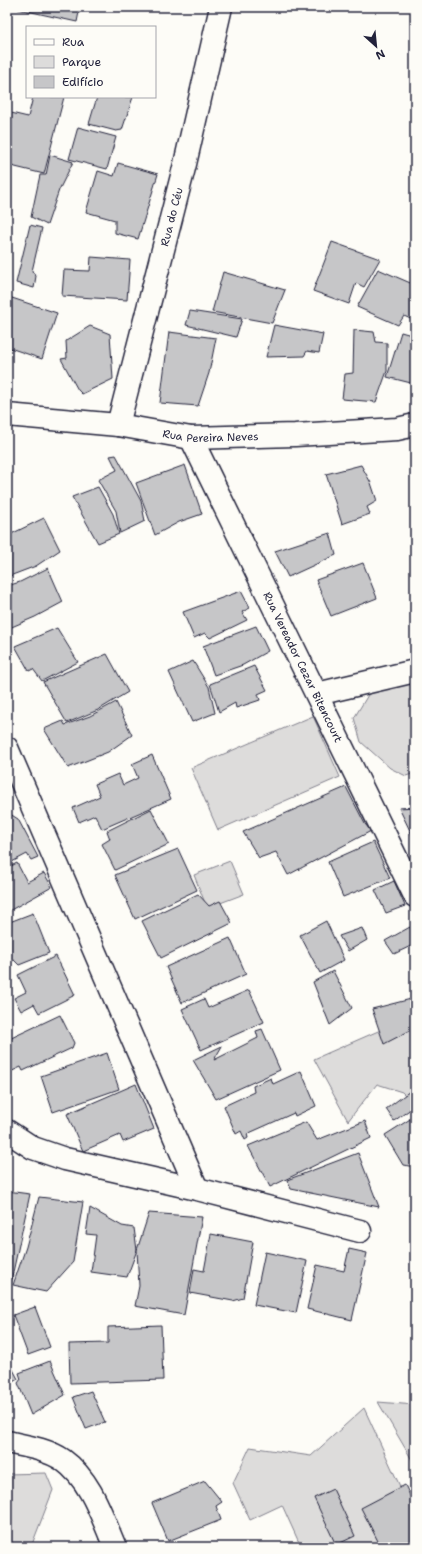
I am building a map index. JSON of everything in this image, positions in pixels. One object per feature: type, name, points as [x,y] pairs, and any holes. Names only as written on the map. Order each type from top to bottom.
[{"type":"street","name":"Rua do Céu","points":[[118,425],[185,164],[221,7]]},
{"type":"street","name":"Rua Pereira Neves","points":[[9,418],[118,425],[191,438],[302,435],[397,429],[415,425]]},
{"type":"street","name":"Rua Vereador Cezar Bitencourt","points":[[191,438],[415,896]]},
{"type":"street","points":[[317,694],[415,671]]},
{"type":"street","points":[[7,748],[197,1189]]},
{"type":"street","points":[[7,1131],[33,1148],[65,1159],[197,1189],[360,1231]]},
{"type":"street","points":[[7,1442],[38,1449],[62,1460],[79,1475],[93,1496],[115,1547]]},
{"type":"green space","points":[[415,682],[415,773],[406,776],[390,768],[361,742],[354,718],[371,690]]},
{"type":"green space","points":[[313,716],[340,777],[218,830],[191,768]]},
{"type":"green space","points":[[230,861],[244,894],[207,908],[194,875]]},
{"type":"green space","points":[[415,1015],[415,1105],[402,1092],[377,1084],[348,1121],[314,1059]]},
{"type":"green space","points":[[378,1402],[415,1405],[415,1465]]},
{"type":"green space","points":[[364,1408],[415,1519],[415,1547],[301,1547],[282,1505],[250,1520],[233,1483],[250,1447],[311,1456]]},
{"type":"green space","points":[[46,1473],[53,1490],[31,1547],[7,1547],[7,1474]]},
{"type":"building","points":[[18,7],[80,7],[77,22],[18,9]]},
{"type":"building","points":[[33,98],[64,98],[44,174],[7,165],[7,112],[28,117]]},
{"type":"building","points":[[97,98],[133,98],[122,130],[116,131],[89,124]]},
{"type":"building","points":[[78,127],[116,137],[107,169],[69,159]]},
{"type":"building","points":[[50,155],[73,162],[59,190],[47,225],[31,217],[40,175],[46,175]]},
{"type":"building","points":[[118,163],[158,174],[138,239],[115,233],[115,220],[86,212],[98,171],[114,176]]},
{"type":"building","points":[[30,225],[42,228],[32,271],[36,276],[34,288],[16,283]]},
{"type":"building","points":[[332,242],[380,259],[364,287],[356,283],[349,304],[313,291]]},
{"type":"building","points":[[91,257],[130,260],[127,300],[62,296],[64,270],[90,271]]},
{"type":"building","points":[[378,269],[415,285],[415,321],[404,316],[398,325],[357,307]]},
{"type":"building","points":[[223,272],[285,290],[272,323],[212,312]]},
{"type":"building","points":[[9,297],[57,313],[42,359],[7,347],[7,301]]},
{"type":"building","points":[[190,311],[242,319],[236,337],[186,325]]},
{"type":"building","points":[[274,325],[323,334],[319,353],[307,351],[304,356],[266,357]]},
{"type":"building","points":[[90,326],[110,334],[113,379],[82,394],[78,390],[61,359],[67,358],[66,341]]},
{"type":"building","points":[[354,330],[374,332],[376,342],[387,343],[387,371],[376,402],[342,399],[345,374],[353,373]]},
{"type":"building","points":[[169,332],[216,338],[209,373],[198,406],[160,403]]},
{"type":"building","points":[[401,332],[415,336],[415,384],[387,377]]},
{"type":"building","points":[[116,455],[141,501],[145,521],[120,533],[116,511],[98,480],[117,470],[110,456]]},
{"type":"building","points":[[185,465],[202,514],[179,522],[155,535],[136,483]]},
{"type":"building","points":[[361,465],[371,483],[377,501],[367,507],[370,514],[342,524],[326,474]]},
{"type":"building","points":[[98,487],[113,514],[119,534],[98,543],[72,497]]},
{"type":"building","points":[[44,518],[60,550],[36,566],[7,577],[7,536]]},
{"type":"building","points":[[330,533],[336,555],[288,577],[275,551]]},
{"type":"building","points":[[363,563],[377,598],[331,616],[316,580]]},
{"type":"building","points":[[48,568],[63,602],[35,617],[7,629],[7,586],[20,582]]},
{"type":"building","points":[[241,591],[250,608],[242,612],[247,620],[210,638],[205,633],[194,638],[183,612]]},
{"type":"building","points":[[256,626],[268,651],[243,665],[214,675],[203,646]]},
{"type":"building","points":[[57,628],[78,662],[42,681],[33,669],[29,671],[15,646]]},
{"type":"building","points":[[107,654],[128,692],[98,710],[67,723],[43,682]]},
{"type":"building","points":[[193,661],[209,687],[215,713],[192,722],[169,672]]},
{"type":"building","points":[[254,666],[267,690],[258,694],[260,700],[236,708],[235,703],[219,712],[210,684]]},
{"type":"building","points":[[116,702],[132,735],[108,752],[68,768],[44,729],[63,721],[65,725],[90,716]]},
{"type":"building","points":[[152,755],[171,799],[102,829],[95,815],[79,822],[73,808],[100,796],[95,784],[118,774],[123,785],[138,778],[132,764]]},
{"type":"building","points":[[346,787],[365,824],[371,831],[288,875],[276,852],[259,858],[243,832]]},
{"type":"building","points":[[415,807],[415,841],[399,808]]},
{"type":"building","points":[[7,808],[10,814],[18,819],[38,857],[31,860],[27,854],[10,863],[7,861]]},
{"type":"building","points":[[151,809],[169,844],[115,870],[102,844],[110,839],[107,831]]},
{"type":"building","points":[[373,842],[390,878],[343,897],[328,862]]},
{"type":"building","points":[[178,849],[197,890],[135,919],[115,875]]},
{"type":"building","points":[[17,863],[27,882],[44,873],[52,887],[7,912],[7,868]]},
{"type":"building","points":[[394,881],[405,906],[386,913],[375,890]]},
{"type":"building","points":[[198,894],[209,906],[220,901],[232,923],[161,958],[142,921]]},
{"type":"building","points":[[33,913],[49,953],[19,965],[14,960],[7,963],[7,923]]},
{"type":"building","points":[[326,921],[344,960],[320,973],[300,935]]},
{"type":"building","points":[[410,927],[415,936],[415,944],[394,954],[385,941]]},
{"type":"building","points":[[362,928],[367,940],[348,951],[339,936]]},
{"type":"building","points":[[230,938],[246,974],[182,1003],[166,967]]},
{"type":"building","points":[[56,956],[75,995],[39,1013],[34,1004],[21,1011],[14,998],[26,992],[18,975]]},
{"type":"building","points":[[333,971],[352,1008],[330,1025],[313,982]]},
{"type":"building","points":[[249,990],[264,1022],[201,1050],[182,1009],[204,999],[208,1008]]},
{"type":"building","points":[[415,998],[415,1034],[411,1030],[384,1044],[372,1009]]},
{"type":"building","points":[[60,1015],[74,1043],[72,1048],[23,1071],[21,1067],[8,1073],[7,1040]]},
{"type":"building","points":[[262,1029],[280,1070],[216,1099],[193,1060],[222,1046],[214,1060],[258,1038],[256,1031]]},
{"type":"building","points":[[107,1053],[119,1089],[53,1112],[41,1076]]},
{"type":"building","points":[[301,1071],[316,1106],[295,1116],[294,1113],[247,1134],[248,1138],[245,1140],[241,1131],[236,1134],[224,1106],[254,1092],[253,1086],[271,1078],[273,1084]]},
{"type":"building","points":[[136,1084],[154,1129],[123,1142],[120,1135],[83,1151],[67,1114]]},
{"type":"building","points":[[410,1091],[415,1101],[415,1106],[394,1121],[386,1109]]},
{"type":"building","points":[[415,1116],[415,1167],[403,1165],[385,1135]]},
{"type":"building","points":[[365,1121],[371,1138],[270,1187],[248,1146],[306,1122],[317,1140]]},
{"type":"building","points":[[358,1153],[379,1207],[291,1189],[287,1180]]},
{"type":"building","points":[[7,1191],[30,1194],[10,1286],[7,1286]]},
{"type":"building","points":[[39,1197],[83,1202],[73,1262],[46,1292],[13,1285],[26,1247]]},
{"type":"building","points":[[90,1208],[122,1226],[134,1228],[137,1250],[127,1277],[91,1272],[96,1235],[86,1234]]},
{"type":"building","points":[[149,1213],[202,1217],[184,1315],[135,1306],[139,1286],[137,1250]]},
{"type":"building","points":[[211,1234],[253,1242],[243,1298],[233,1301],[190,1293],[194,1269],[204,1271]]},
{"type":"building","points":[[349,1249],[367,1253],[352,1320],[307,1309],[317,1265],[344,1271]]},
{"type":"building","points":[[265,1252],[307,1261],[296,1313],[254,1305]]},
{"type":"building","points":[[35,1307],[50,1347],[28,1355],[13,1315]]},
{"type":"building","points":[[161,1325],[163,1380],[70,1383],[69,1344],[108,1343],[108,1327]]},
{"type":"building","points":[[7,1358],[18,1379],[7,1385]]},
{"type":"building","points":[[50,1361],[65,1395],[31,1415],[18,1383],[21,1379],[19,1373]]},
{"type":"building","points":[[91,1391],[105,1422],[86,1429],[73,1397]]},
{"type":"building","points":[[205,1481],[222,1502],[216,1506],[221,1520],[168,1541],[152,1503]]},
{"type":"building","points":[[405,1485],[415,1506],[415,1545],[411,1547],[381,1547],[361,1508]]},
{"type":"building","points":[[333,1489],[355,1536],[336,1545],[314,1498]]}]
